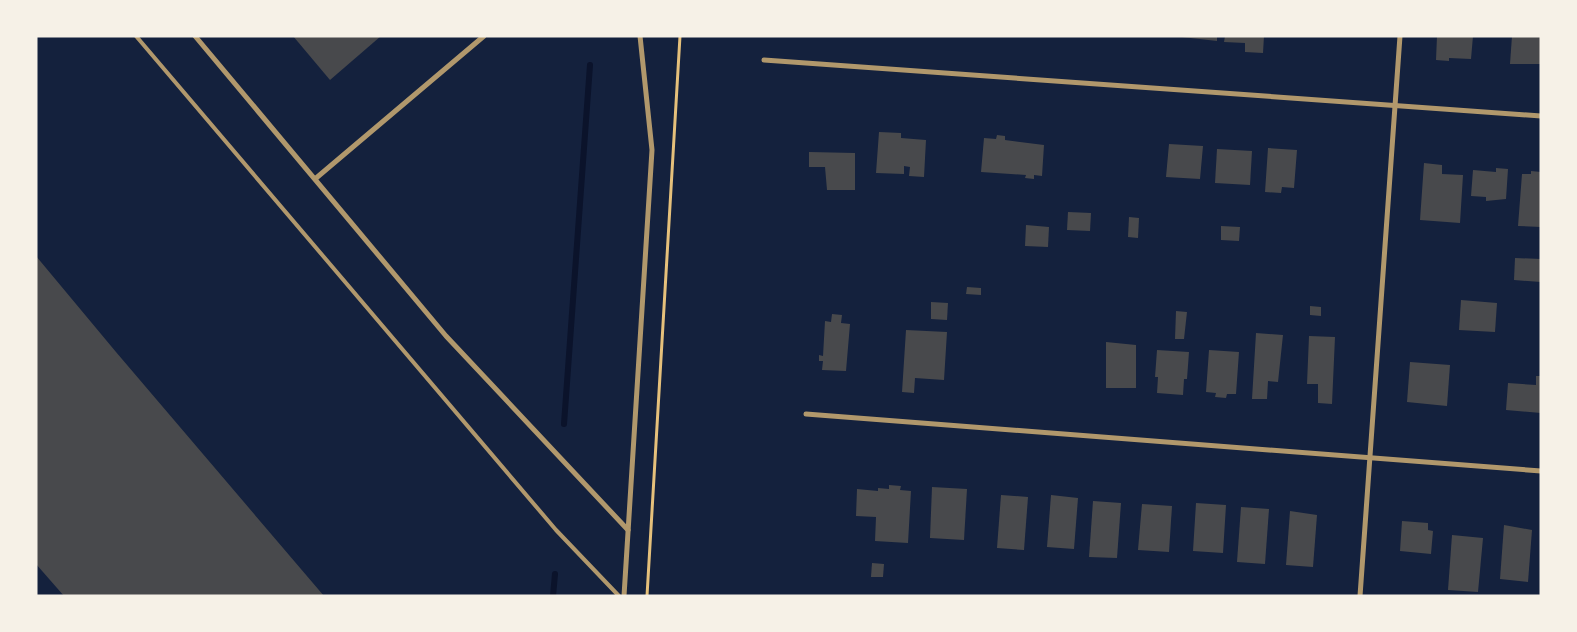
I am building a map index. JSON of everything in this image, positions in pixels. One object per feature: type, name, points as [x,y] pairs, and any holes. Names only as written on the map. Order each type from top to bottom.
[{"type":"street","points":[[195,36],[446,336],[628,530]]},
{"type":"street","points":[[315,179],[484,36]]},
{"type":"street","points":[[624,596],[652,150],[640,36]]},
{"type":"street","points":[[1360,596],[1400,36]]},
{"type":"street","points":[[764,60],[1541,116]]},
{"type":"street","points":[[806,414],[1541,471]]},
{"type":"lane","points":[[136,36],[556,530],[619,596]]},
{"type":"path","points":[[647,596],[680,36]]},
{"type":"building","points":[[293,36],[381,36],[330,80]]},
{"type":"building","points":[[1173,36],[1217,36],[1217,41]]},
{"type":"building","points":[[1225,36],[1264,36],[1263,53],[1245,52],[1245,43],[1224,42]]},
{"type":"building","points":[[1437,36],[1473,36],[1471,59],[1449,58],[1449,61],[1436,60]]},
{"type":"building","points":[[1512,36],[1541,36],[1541,64],[1510,64]]},
{"type":"building","points":[[879,132],[901,133],[901,138],[926,140],[924,177],[909,176],[910,167],[904,166],[904,174],[876,173]]},
{"type":"building","points":[[997,135],[1005,136],[1005,140],[1044,145],[1042,176],[1034,175],[1034,179],[1025,178],[1026,175],[981,172],[984,138],[996,139]]},
{"type":"building","points":[[1169,144],[1203,146],[1200,179],[1166,177]]},
{"type":"building","points":[[1268,148],[1297,150],[1294,188],[1282,187],[1281,193],[1265,192]]},
{"type":"building","points":[[1217,149],[1252,151],[1250,185],[1215,183]]},
{"type":"building","points":[[809,152],[855,153],[855,190],[827,190],[825,167],[809,167]]},
{"type":"building","points":[[1424,163],[1442,165],[1442,174],[1463,175],[1460,223],[1420,220]]},
{"type":"building","points":[[1496,168],[1508,169],[1506,199],[1486,201],[1486,197],[1471,196],[1473,170],[1496,172]]},
{"type":"building","points":[[1531,171],[1541,172],[1541,227],[1518,226],[1522,174],[1531,174]]},
{"type":"building","points":[[1068,212],[1091,213],[1090,231],[1067,230]]},
{"type":"building","points":[[1129,217],[1139,218],[1138,238],[1128,237]]},
{"type":"building","points":[[1026,225],[1049,227],[1048,247],[1025,246]]},
{"type":"building","points":[[1221,226],[1240,227],[1239,241],[1221,240]]},
{"type":"building","points":[[36,256],[324,596],[64,596],[36,564]]},
{"type":"building","points":[[1515,258],[1541,259],[1541,282],[1514,280]]},
{"type":"building","points":[[967,287],[981,288],[981,295],[966,294]]},
{"type":"building","points":[[1461,300],[1497,303],[1495,332],[1459,330]]},
{"type":"building","points":[[931,302],[948,303],[947,320],[931,319]]},
{"type":"building","points":[[1310,306],[1321,307],[1321,316],[1310,315]]},
{"type":"building","points":[[1176,311],[1187,312],[1184,339],[1175,339]]},
{"type":"building","points":[[832,314],[842,315],[841,323],[850,324],[846,371],[822,370],[823,361],[819,361],[819,355],[823,356],[825,321],[831,322]]},
{"type":"building","points":[[906,330],[947,332],[944,380],[915,378],[914,393],[902,392]]},
{"type":"building","points":[[1256,333],[1283,335],[1278,382],[1268,381],[1267,399],[1252,399]]},
{"type":"building","points":[[1309,336],[1335,337],[1332,404],[1318,403],[1318,384],[1307,384]]},
{"type":"building","points":[[1106,342],[1136,345],[1136,388],[1106,388]]},
{"type":"building","points":[[1157,350],[1189,352],[1187,379],[1184,379],[1183,395],[1157,393],[1158,377],[1155,377]]},
{"type":"building","points":[[1209,350],[1239,352],[1236,394],[1227,394],[1226,398],[1215,397],[1216,393],[1206,392]]},
{"type":"building","points":[[1410,362],[1450,365],[1447,406],[1407,402]]},
{"type":"building","points":[[1536,376],[1541,376],[1541,413],[1506,410],[1508,383],[1536,385]]},
{"type":"building","points":[[889,485],[901,486],[900,490],[911,491],[908,543],[875,541],[876,517],[856,516],[857,489],[878,491],[878,488],[889,489]]},
{"type":"building","points":[[932,487],[967,489],[964,540],[930,538]]},
{"type":"building","points":[[1001,495],[1028,497],[1024,550],[997,548]]},
{"type":"building","points":[[1051,495],[1078,498],[1074,549],[1047,547]]},
{"type":"building","points":[[1093,501],[1121,503],[1117,558],[1089,557]]},
{"type":"building","points":[[1196,503],[1226,505],[1223,553],[1193,551]]},
{"type":"building","points":[[1142,504],[1172,506],[1169,552],[1138,550]]},
{"type":"building","points":[[1241,507],[1269,509],[1265,564],[1237,562]]},
{"type":"building","points":[[1290,511],[1317,515],[1313,567],[1286,565]]},
{"type":"building","points":[[1402,521],[1428,523],[1428,530],[1433,531],[1431,554],[1400,551]]},
{"type":"building","points":[[1504,525],[1532,530],[1528,582],[1500,579]]},
{"type":"building","points":[[1452,535],[1483,538],[1478,592],[1448,590]]},
{"type":"building","points":[[872,563],[884,564],[883,577],[871,577]]},
{"type":"waterway","points":[[564,424],[590,65]]},
{"type":"waterway","points":[[553,596],[555,574]]}]
